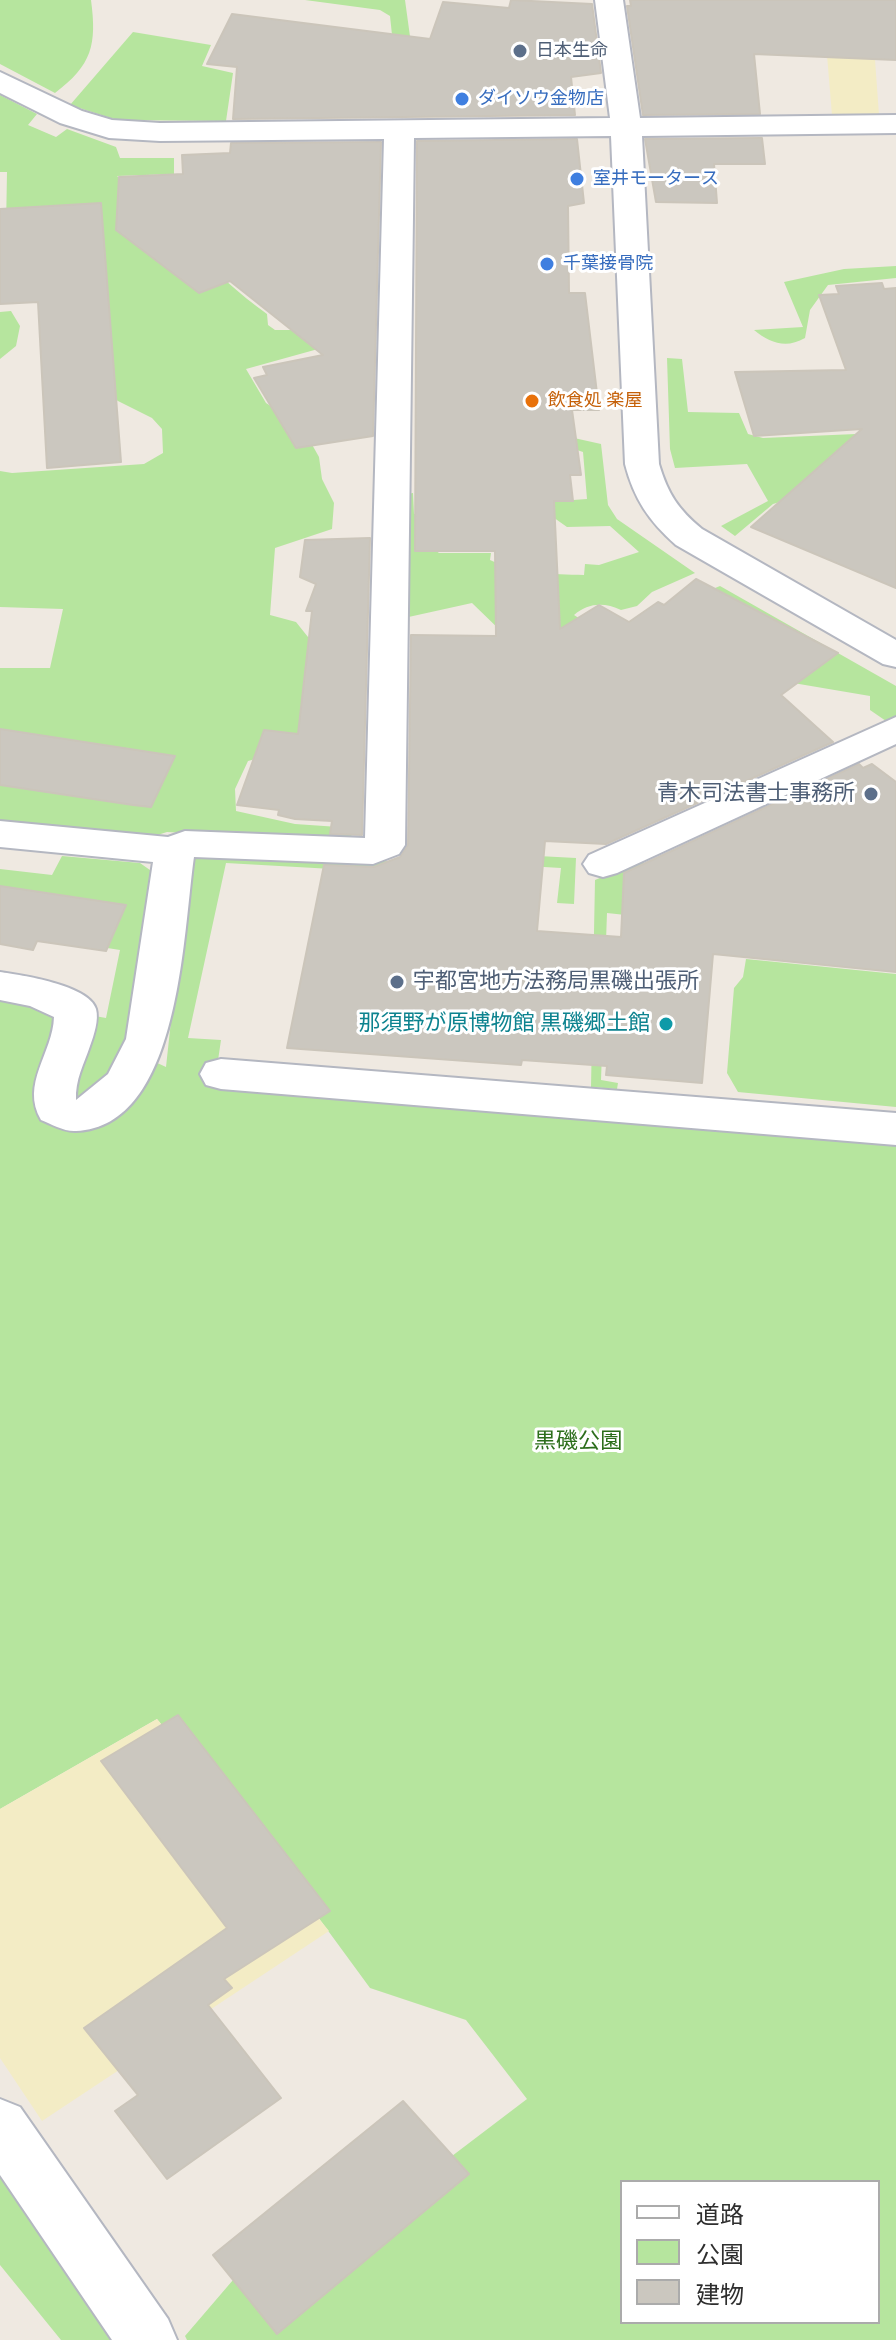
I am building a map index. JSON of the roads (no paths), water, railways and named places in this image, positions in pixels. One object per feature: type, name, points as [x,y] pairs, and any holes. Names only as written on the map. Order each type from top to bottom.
[{"type":"street","points":[[609,0],[626,126],[642,464],[649,490],[664,515],[715,555],[896,656]]},
{"type":"street","points":[[0,81],[71,117],[109,129],[160,132],[896,124]]},
{"type":"street","points":[[0,834],[175,851],[185,844],[373,851],[385,845],[399,129]]},
{"type":"street","points":[[603,864],[896,729]]},
{"type":"street","points":[[0,986],[59,999],[75,1009],[77,1027],[51,1093],[56,1109],[75,1116],[98,1109],[125,1083],[147,1039],[175,851]]},
{"type":"street","points":[[221,1074],[896,1129]]},
{"type":"street","points":[[0,2126],[147,2340]]},
{"type":"place","name":"日本生命","points":[[520,51]]},
{"type":"place","name":"ダイソウ金物店","points":[[462,99]]},
{"type":"place","name":"室井モータース","points":[[577,179]]},
{"type":"place","name":"千葉接骨院","points":[[547,264]]},
{"type":"place","name":"飲食処 楽屋","points":[[532,401]]},
{"type":"place","name":"青木司法書士事務所","points":[[871,794]]},
{"type":"place","name":"宇都宮地方法務局黒磯出張所","points":[[397,982]]},
{"type":"place","name":"那須野が原博物館 黒磯郷土館","points":[[666,1024]]},
{"type":"park label","name":"黒磯公園","points":[[578,1442]]}]
